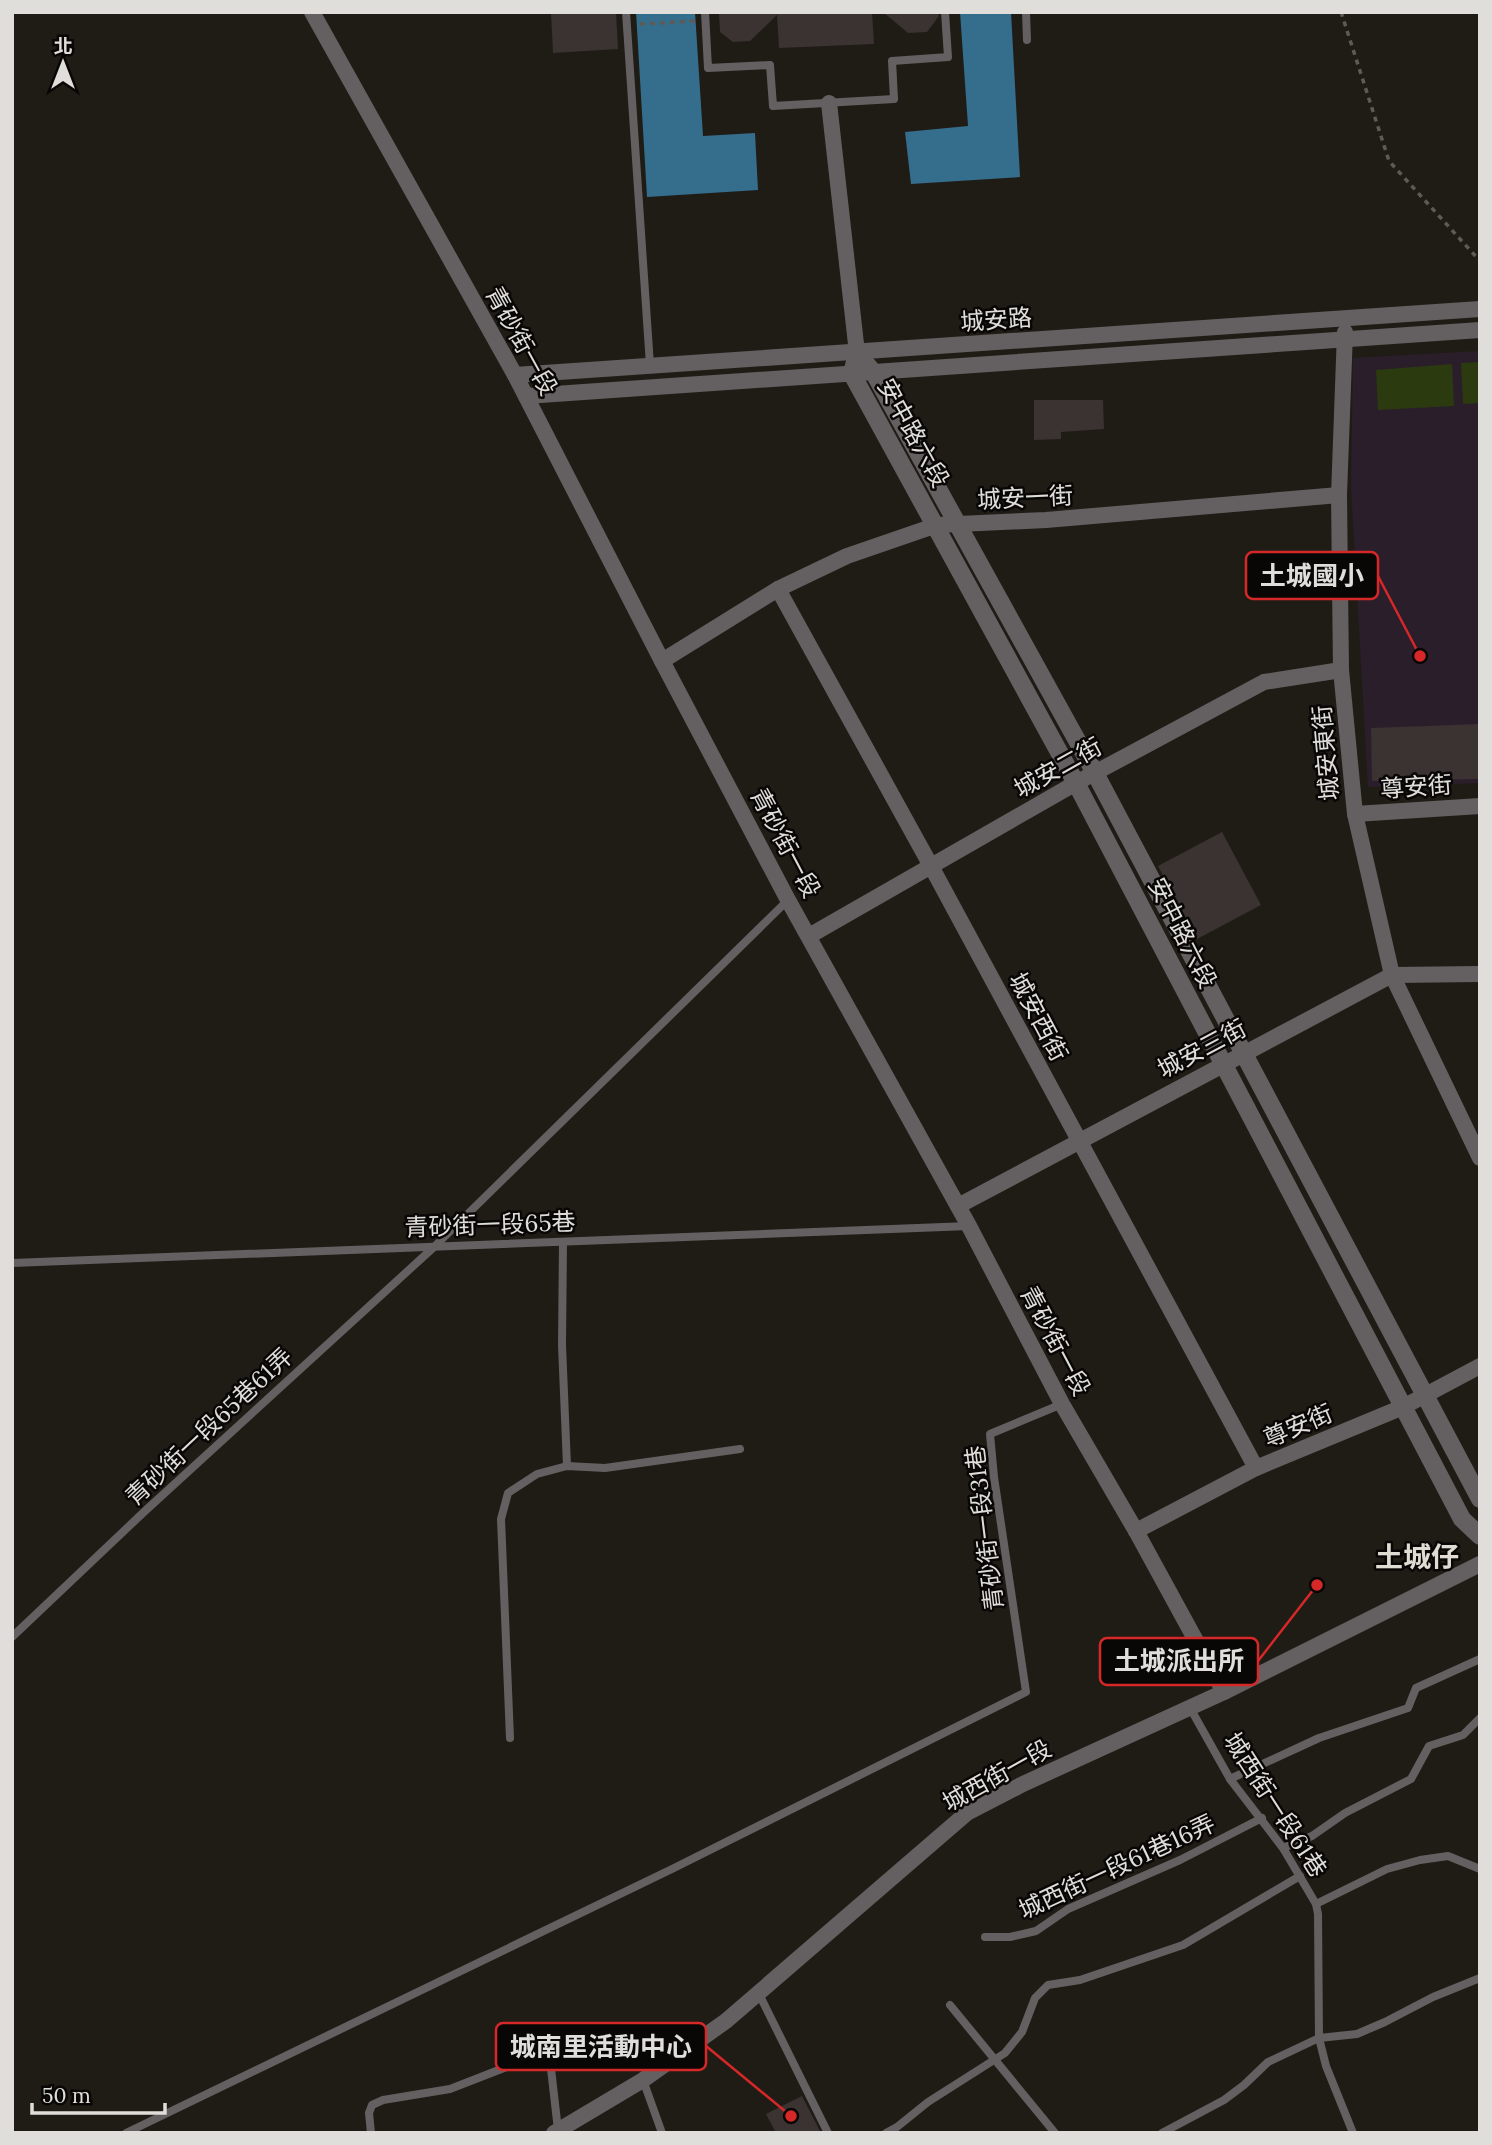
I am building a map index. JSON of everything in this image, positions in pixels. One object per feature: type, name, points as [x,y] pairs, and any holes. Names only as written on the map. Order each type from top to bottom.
[{"type":"street","name":"青砂街一段","points":[[312,12],[516,375],[788,900],[969,1226],[1062,1404],[1136,1531],[1224,1692]]},
{"type":"street","points":[[829,103],[857,353]]},
{"type":"street","name":"城安路","points":[[516,375],[1480,309]]},
{"type":"street","name":"城安東街","points":[[1346,319],[1339,495],[1341,670],[1355,814],[1392,975],[1480,1158]]},
{"type":"street","name":"城安路","points":[[526,396],[1480,330]]},
{"type":"street","name":"安中路六段","points":[[857,353],[874,373],[1095,773],[1423,1396],[1480,1499]]},
{"type":"street","name":"安中路六段","points":[[857,353],[852,374],[1076,783],[1462,1519],[1480,1536]]},
{"type":"street","name":"城安一街","points":[[662,661],[778,589],[847,556],[937,526],[1045,520],[1339,495]]},
{"type":"street","name":"城安西街","points":[[778,589],[1256,1468]]},
{"type":"street","name":"城安二街","points":[[809,936],[1076,783],[1264,682],[1341,670]]},
{"type":"street","name":"尊安街","points":[[1355,814],[1480,806]]},
{"type":"street","name":"城安三街","points":[[958,1206],[1392,975],[1480,974]]},
{"type":"street","name":"尊安街","points":[[1136,1531],[1256,1468],[1403,1407],[1480,1366]]},
{"type":"street","name":"城西街一段","points":[[556,2131],[642,2080],[726,2021],[967,1814],[1023,1784],[1224,1692],[1480,1564]]},
{"type":"lane","points":[[626,12],[650,367]]},
{"type":"lane","points":[[705,16],[708,68],[770,65],[773,106],[894,99],[892,61],[948,58],[945,12]]},
{"type":"lane","points":[[1026,12],[1027,40]]},
{"type":"lane","name":"青砂街一段65巷61弄","points":[[12,1637],[433,1247],[788,900]]},
{"type":"lane","name":"青砂街一段65巷","points":[[12,1263],[969,1226]]},
{"type":"lane","points":[[563,1242],[562,1345],[567,1466]]},
{"type":"lane","name":"青砂街一段31巷","points":[[126,2133],[672,1869],[1026,1692],[990,1434],[1062,1404]]},
{"type":"lane","points":[[510,1738],[501,1519],[508,1493],[537,1475],[567,1466],[605,1468],[740,1449]]},
{"type":"lane","points":[[1230,1779],[1319,1738],[1408,1708],[1416,1688],[1480,1659]]},
{"type":"lane","name":"城西街一段61巷","points":[[1189,1706],[1230,1779],[1283,1848],[1316,1903],[1319,2038],[1326,2066],[1353,2133]]},
{"type":"lane","points":[[1283,1848],[1312,1836],[1345,1814],[1411,1779],[1429,1746],[1463,1735],[1480,1718]]},
{"type":"lane","name":"城西街一段61巷16弄","points":[[985,1937],[1010,1937],[1036,1931],[1068,1909],[1180,1860],[1262,1818]]},
{"type":"lane","points":[[1316,1903],[1387,1869],[1420,1860],[1448,1856],[1480,1868]]},
{"type":"lane","points":[[886,2133],[899,2130],[928,2102],[1004,2053],[1022,2032],[1035,1998],[1048,1985],[1080,1980],[1183,1945],[1300,1876]]},
{"type":"lane","points":[[1162,2133],[1224,2101],[1268,2062],[1319,2038],[1357,2034],[1433,1997],[1480,1978]]},
{"type":"lane","points":[[758,1992],[828,2133]]},
{"type":"lane","points":[[950,2005],[1055,2133]]},
{"type":"lane","points":[[371,2133],[369,2113],[372,2105],[383,2100],[450,2089],[545,2052],[550,2060],[556,2131]]},
{"type":"lane","points":[[642,2080],[662,2133]]},
{"type":"path","points":[[1341,12],[1389,161],[1480,261]]},
{"type":"path","points":[[627,25],[705,16]]},
{"type":"shaded area","points":[[1480,351],[1480,783],[1368,787],[1351,487],[1353,358]]},
{"type":"green space","points":[[1480,362],[1480,403],[1463,404],[1461,363]]},
{"type":"green space","points":[[1452,364],[1454,406],[1378,410],[1376,370]]},
{"type":"water","points":[[636,12],[695,12],[703,136],[755,133],[758,190],[647,197]]},
{"type":"water","points":[[960,12],[1011,12],[1020,177],[911,184],[905,132],[968,126]]},
{"type":"building","points":[[551,12],[616,12],[618,49],[553,53]]},
{"type":"building","points":[[719,12],[872,12],[874,44],[779,48],[777,15],[750,41],[733,42],[720,32]]},
{"type":"building","points":[[883,12],[938,12],[939,16],[927,32],[908,33]]},
{"type":"building","points":[[1034,400],[1103,400],[1104,429],[1061,432],[1061,439],[1034,440]]},
{"type":"building","points":[[1480,724],[1480,779],[1372,781],[1371,728]]},
{"type":"building","points":[[1222,832],[1261,905],[1197,939],[1158,866]]},
{"type":"building","points":[[802,2096],[821,2133],[776,2133],[766,2114]]},
{"type":"place","name":"土城國小","points":[[1420,656]]},
{"type":"place","name":"土城派出所","points":[[1317,1585]]},
{"type":"place","name":"城南里活動中心","points":[[791,2116]]},
{"type":"district","name":"土城仔","points":[[1417,1557]]}]
